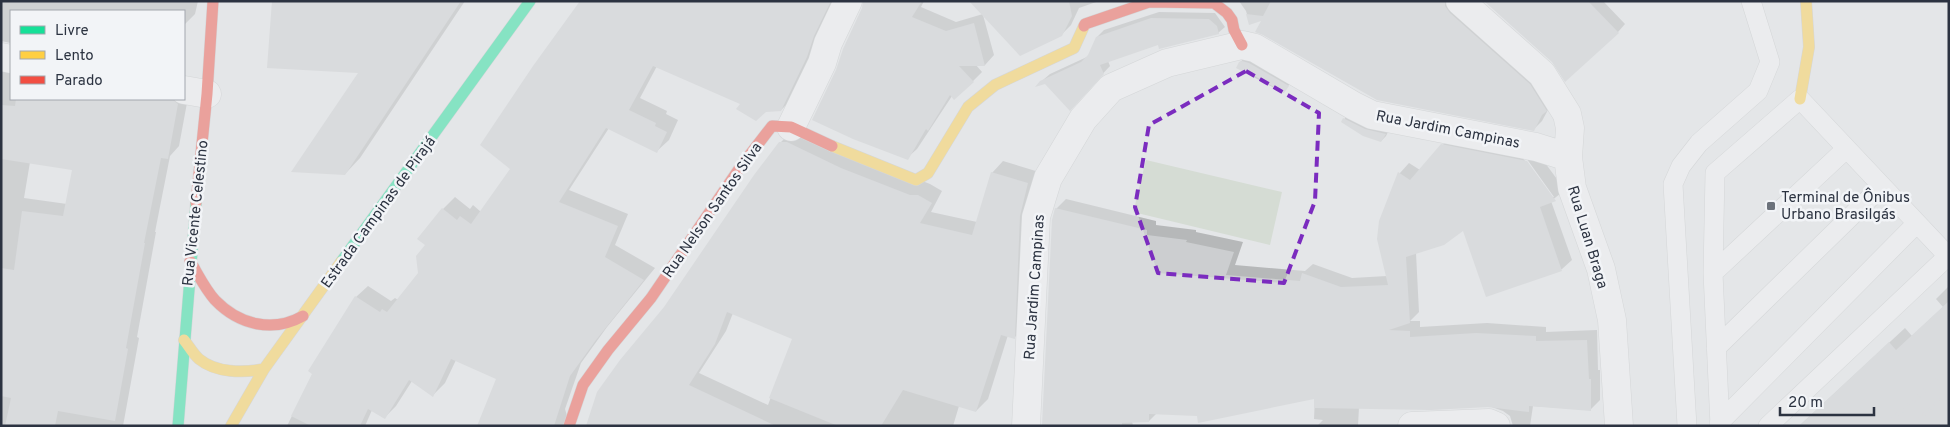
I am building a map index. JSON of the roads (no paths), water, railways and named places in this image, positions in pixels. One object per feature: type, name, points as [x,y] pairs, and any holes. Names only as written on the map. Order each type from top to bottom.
[{"type":"street","name":"Rua Vicente Celestino","points":[[178,426],[190,260],[195,92],[213,1]]},
{"type":"street","name":"Estrada Campinas de Pirajá","points":[[231,426],[264,369],[530,1]]},
{"type":"street","points":[[848,1],[828,43],[822,63],[791,127],[864,160],[916,180],[928,173],[968,107],[995,85],[1074,48],[1085,24],[1149,2],[1214,3],[1227,13],[1232,20],[1234,30],[1242,45]]},
{"type":"street","name":"Rua Luan Braga","points":[[1460,1],[1542,74],[1567,114],[1570,128],[1568,158],[1572,188],[1600,269],[1612,320],[1619,426]]},
{"type":"street","points":[[1800,99],[1809,47],[1806,1]]},
{"type":"street","name":"Rua Jardim Campinas","points":[[1026,426],[1036,217],[1048,178],[1083,119],[1111,88],[1167,63],[1242,45],[1255,48],[1372,115],[1536,147],[1568,158]]},
{"type":"street","name":"Rua Nelson Santos Silva","points":[[569,426],[583,385],[608,350],[651,298],[740,166],[772,126],[791,127]]},
{"type":"street","points":[[190,260],[214,299],[241,320],[263,325],[289,323],[303,316]]},
{"type":"street","points":[[184,340],[199,359],[217,368],[245,372],[264,369]]},
{"type":"street","points":[[1412,426],[1489,423],[1496,426]]},
{"type":"lane","points":[[1687,426],[1672,184],[1681,166],[1699,143],[1741,108],[1758,91],[1770,62],[1751,1]]},
{"type":"lane","points":[[1720,424],[1713,273],[1716,173],[1800,99],[1948,256],[1768,426]]},
{"type":"lane","points":[[1713,273],[1846,149]]},
{"type":"lane","points":[[1716,348],[1882,186]]},
{"type":"lane","points":[[1720,424],[1917,223]]},
{"type":"railway","points":[[1885,426],[1949,369]]},
{"type":"railway","points":[[1912,426],[1949,393]]},
{"type":"place","name":"Terminal de Ônibus Urbano Brasilgás","points":[[1771,206]]}]
